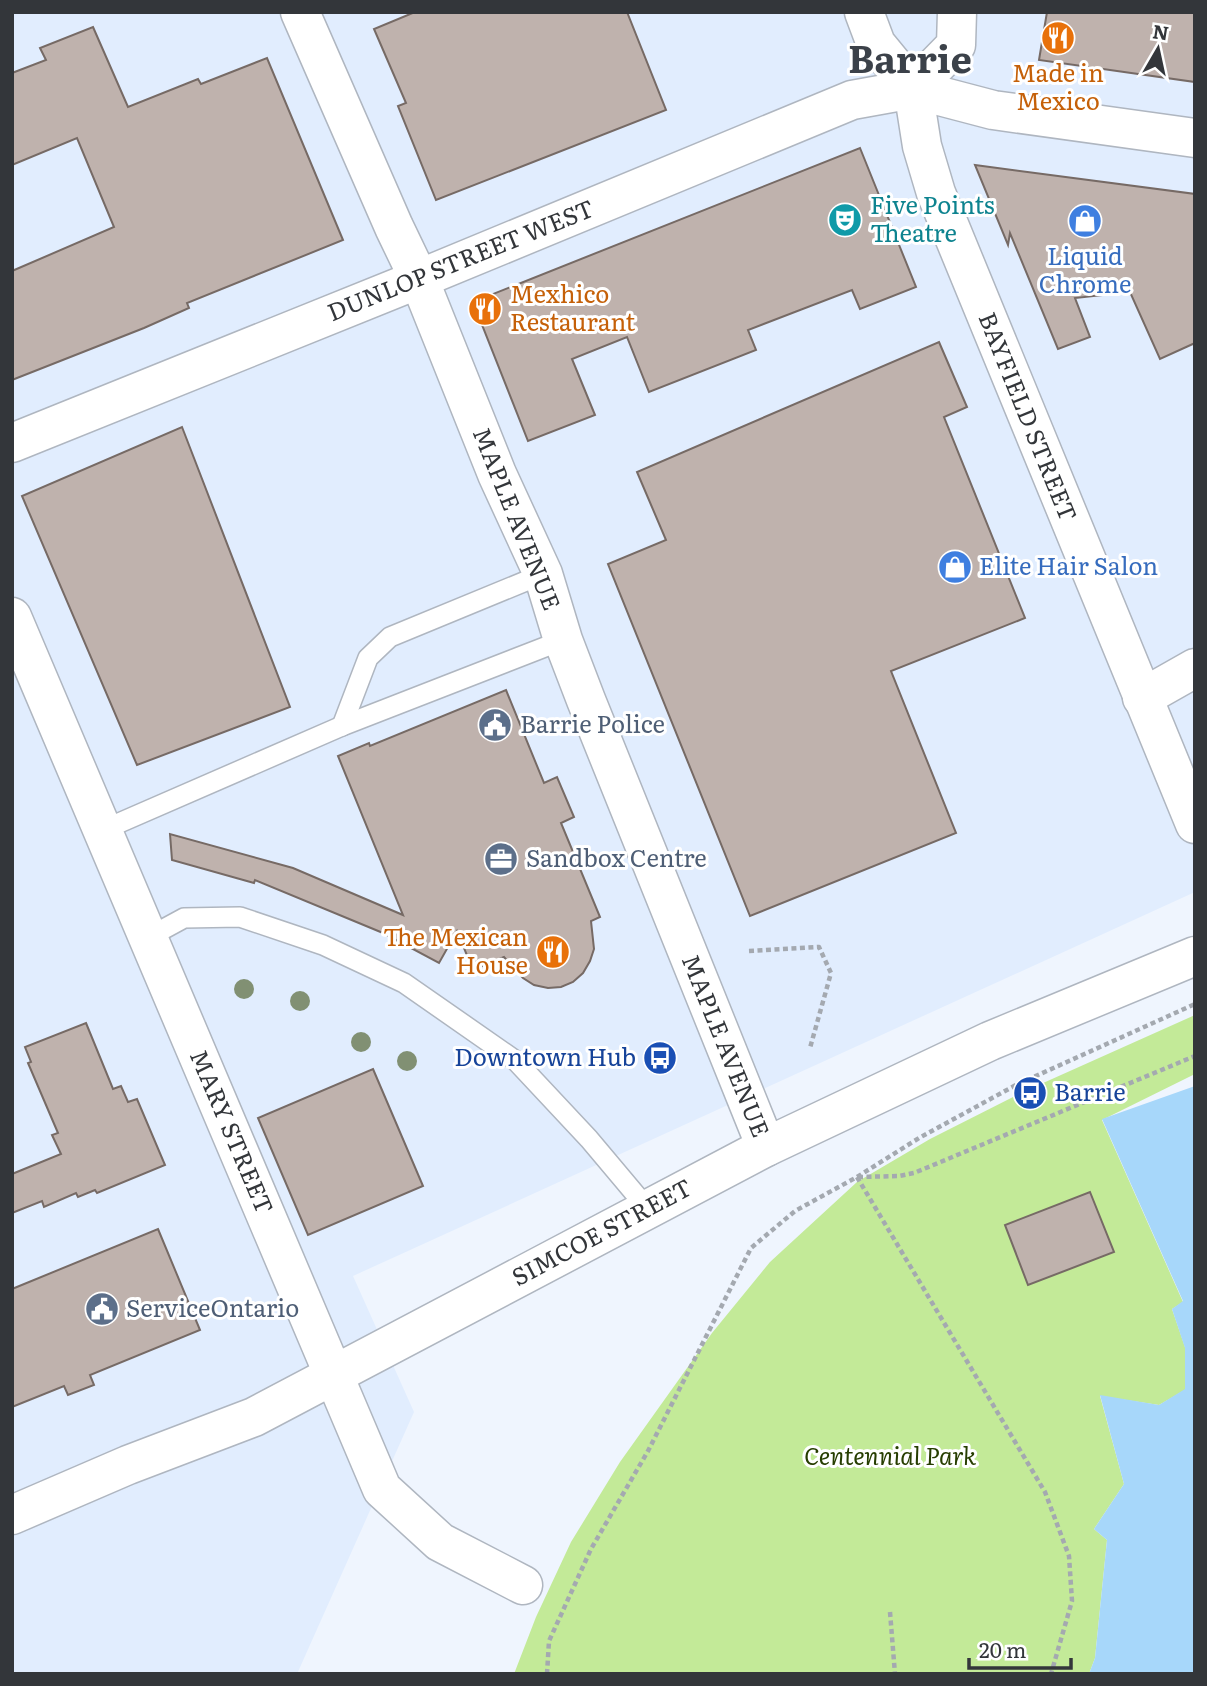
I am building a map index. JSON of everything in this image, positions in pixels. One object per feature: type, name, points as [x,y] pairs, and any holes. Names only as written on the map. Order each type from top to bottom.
[{"type":"main road","name":"MAPLE AVENUE","points":[[300,12],[419,279],[497,474],[543,574],[563,640],[766,1147]]},
{"type":"main road","points":[[864,12],[876,44],[913,89],[993,110],[1195,138]]},
{"type":"main road","points":[[913,89],[956,45],[957,12]]},
{"type":"main road","name":"DUNLOP STREET WEST","points":[[12,443],[852,100],[913,89]]},
{"type":"main road","name":"BAYFIELD STREET","points":[[913,89],[922,146],[936,193],[1195,824]]},
{"type":"main road","name":"MARY STREET","points":[[12,617],[382,1489],[440,1542],[523,1585]]},
{"type":"main road","points":[[1142,698],[1195,668]]},
{"type":"main road","name":"SIMCOE STREET","points":[[12,1515],[128,1465],[254,1417],[766,1147],[990,1041],[1195,956]]},
{"type":"lane","points":[[342,726],[368,658],[390,637],[543,574]]},
{"type":"lane","points":[[103,830],[342,726],[563,640]]},
{"type":"lane","points":[[149,937],[184,918],[240,916],[323,946],[404,983],[516,1061],[589,1139],[647,1208]]},
{"type":"path","points":[[749,951],[819,947],[831,973],[810,1048]]},
{"type":"path","points":[[547,1674],[549,1641],[591,1549],[648,1451],[751,1248],[795,1211],[857,1177],[919,1138],[1016,1085],[1195,1004]]},
{"type":"path","points":[[857,1177],[899,1176],[915,1172],[1195,1056]]},
{"type":"path","points":[[857,1177],[1045,1492],[1069,1556],[1072,1601],[1051,1674]]},
{"type":"path","points":[[890,1612],[895,1674]]},
{"type":"shaded area","points":[[12,12],[1195,12],[1195,892],[353,1276],[414,1412],[297,1674],[12,1674]]},
{"type":"green space","name":"Centennial Park","points":[[1195,1015],[1195,1074],[1102,1120],[1183,1302],[1172,1309],[1185,1347],[1185,1390],[1159,1405],[1100,1396],[1124,1484],[1094,1529],[1107,1540],[1095,1658],[1089,1674],[514,1674],[536,1617],[571,1542],[620,1462],[712,1333],[770,1262],[857,1182],[930,1139],[1023,1092]]},
{"type":"water","points":[[1195,1086],[1195,1674],[1089,1674],[1095,1658],[1107,1540],[1094,1529],[1124,1484],[1100,1395],[1159,1405],[1185,1389],[1185,1348],[1172,1309],[1183,1301],[1102,1119]]},
{"type":"building","points":[[415,12],[627,12],[666,110],[436,200],[398,106],[406,103],[374,29]]},
{"type":"building","points":[[1047,12],[1195,12],[1195,82],[1039,60]]},
{"type":"building","points":[[93,27],[128,107],[198,79],[201,84],[267,58],[343,240],[187,303],[189,308],[144,328],[12,380],[12,271],[114,227],[77,138],[12,165],[12,73],[46,60],[40,48]]},
{"type":"building","points":[[860,148],[916,287],[860,309],[852,290],[748,330],[756,350],[649,392],[627,337],[572,359],[595,415],[528,441],[473,302]]},
{"type":"building","points":[[975,165],[1195,194],[1195,343],[1160,359],[1130,292],[1075,298],[1090,337],[1058,349],[1010,233],[1008,245]]},
{"type":"building","points":[[939,342],[967,407],[944,417],[1025,618],[891,671],[956,833],[750,916],[608,564],[666,540],[637,472]]},
{"type":"building","points":[[182,427],[290,707],[137,765],[22,496]]},
{"type":"building","name":"Sandbox Centre","points":[[506,690],[544,783],[557,777],[574,817],[561,823],[600,917],[591,921],[594,949],[590,961],[583,973],[573,982],[548,988],[534,985],[523,978],[504,957],[473,970],[457,931],[439,963],[383,933],[255,880],[254,883],[172,860],[170,834],[293,868],[403,915],[338,756],[369,743],[370,746]]},
{"type":"building","points":[[86,1023],[113,1089],[121,1086],[128,1102],[137,1099],[165,1165],[97,1193],[95,1190],[78,1197],[76,1193],[44,1207],[42,1201],[12,1213],[12,1174],[61,1154],[52,1135],[58,1133],[28,1063],[31,1062],[25,1047]]},
{"type":"building","points":[[373,1069],[423,1186],[308,1235],[258,1118]]},
{"type":"building","points":[[1090,1192],[1114,1252],[1028,1285],[1005,1225]]},
{"type":"building","name":"ServiceOntario","points":[[158,1229],[200,1330],[90,1375],[94,1385],[68,1395],[64,1386],[12,1407],[12,1289]]},
{"type":"place","name":"Made in Mexico","points":[[1058,38]]},
{"type":"place","name":"Five Points Theatre","points":[[845,220]]},
{"type":"place","name":"Liquid Chrome","points":[[1085,221]]},
{"type":"place","name":"Mexhico Restaurant","points":[[485,309]]},
{"type":"place","name":"Elite Hair Salon","points":[[955,567]]},
{"type":"place","name":"Barrie Police","points":[[495,725]]},
{"type":"place","name":"Sandbox Centre","points":[[501,859]]},
{"type":"place","name":"The Mexican House","points":[[553,952]]},
{"type":"place","name":"Downtown Hub","points":[[660,1058]]},
{"type":"place","name":"Barrie","points":[[1030,1093]]},
{"type":"place","name":"ServiceOntario","points":[[102,1309]]},
{"type":"district","name":"Barrie","points":[[910,60]]}]
